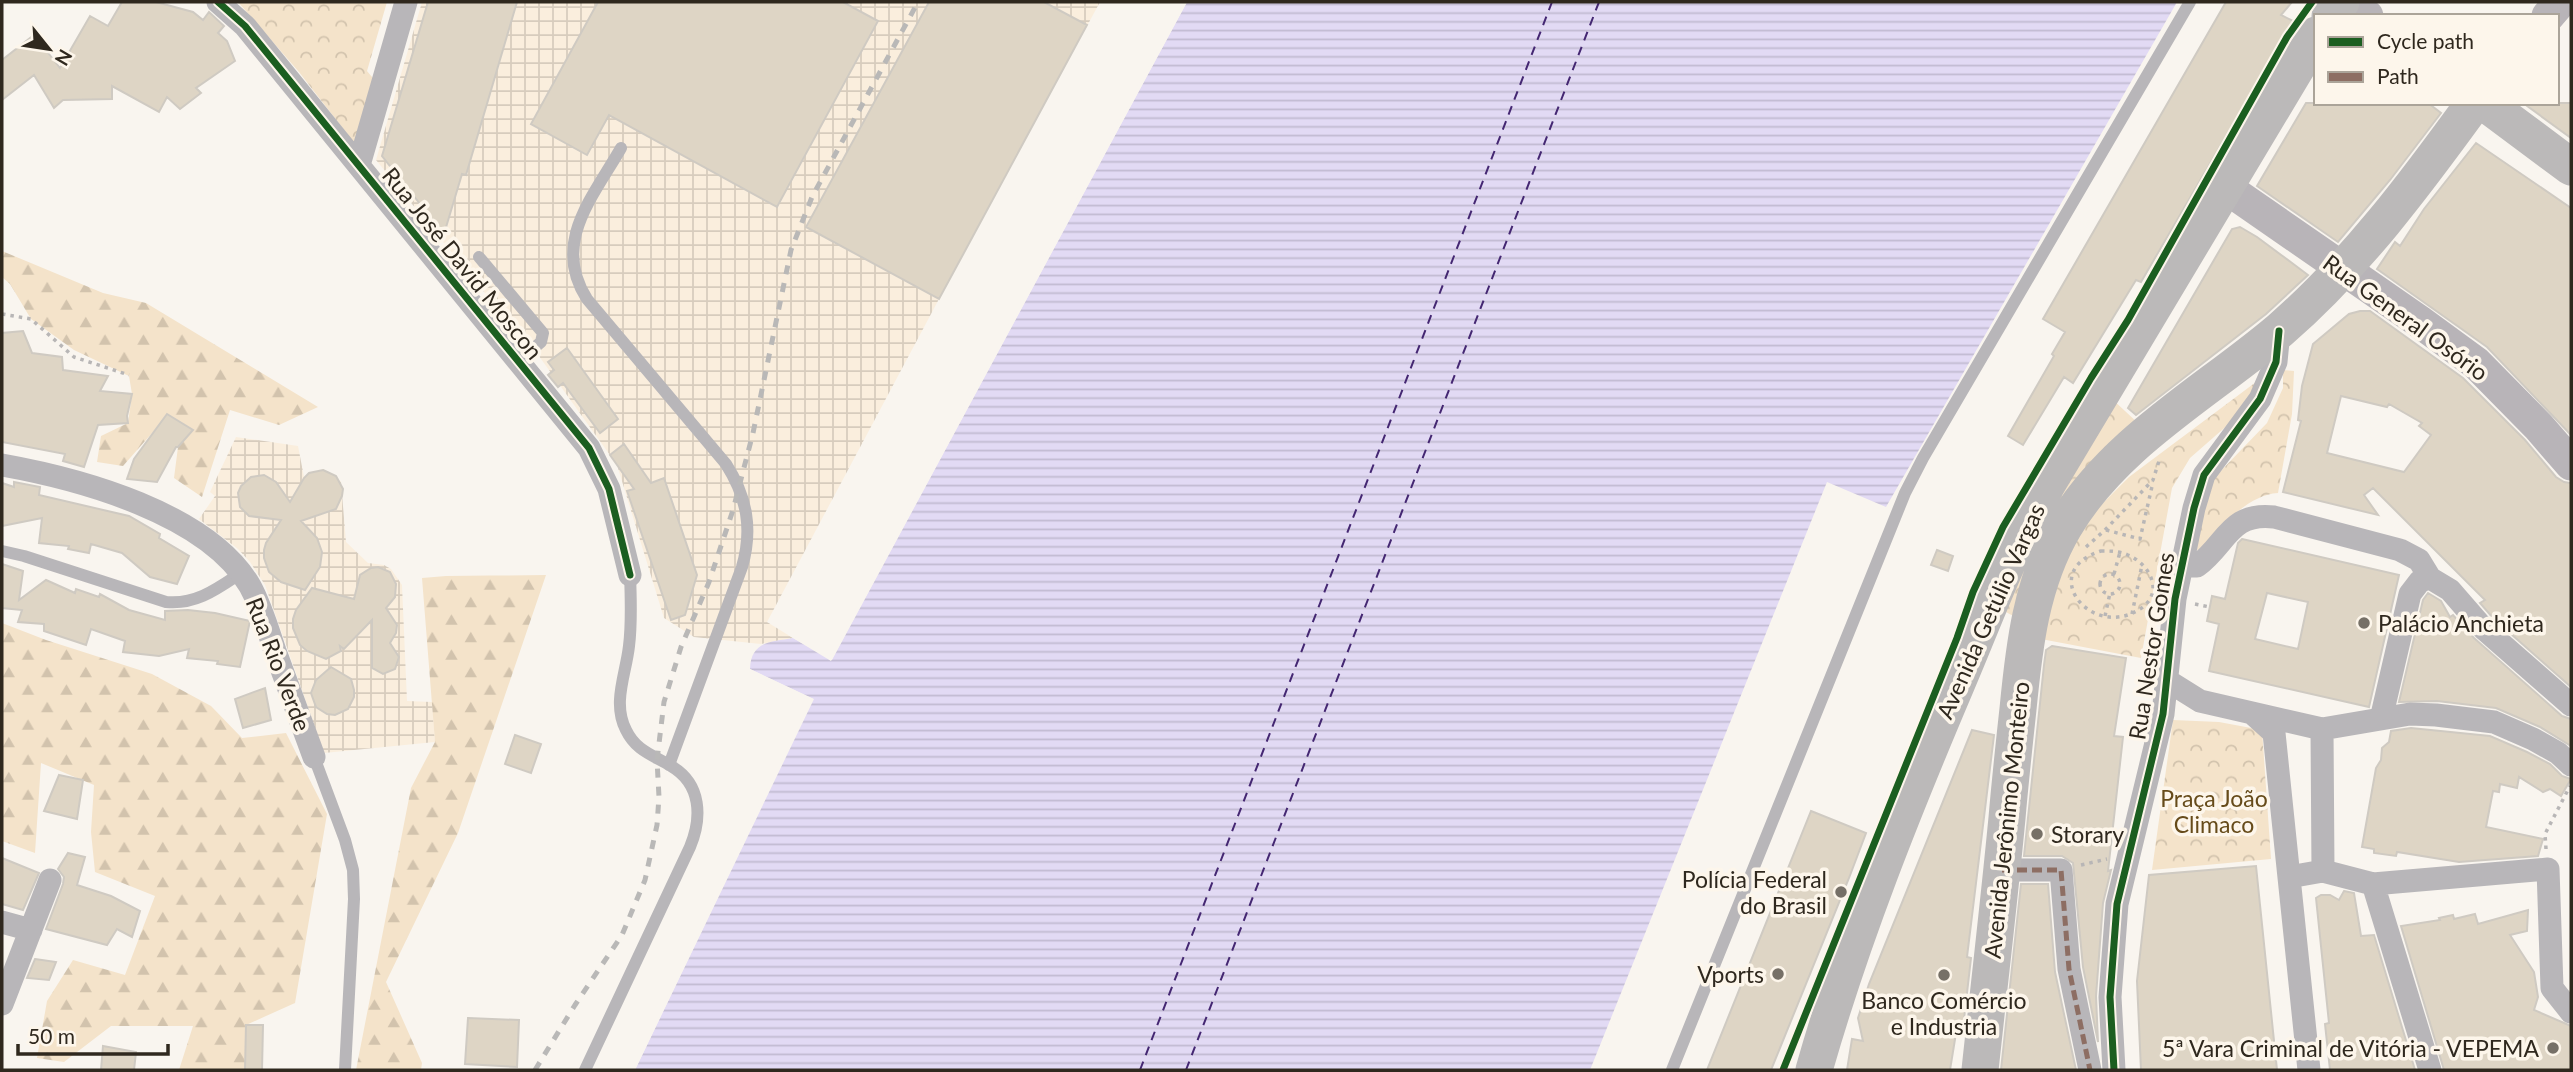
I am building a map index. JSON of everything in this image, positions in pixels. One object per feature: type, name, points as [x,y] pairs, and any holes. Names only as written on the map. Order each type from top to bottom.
[{"type":"main road","name":"Avenida Getúlio Vargas","points":[[1814,1070],[1836,991],[1901,818],[2019,536],[2049,481],[2314,38]]},
{"type":"main road","name":"Avenida Jerônimo Monteiro","points":[[1980,1070],[2023,650],[2064,575],[2063,528],[2092,487],[2112,466],[2278,331],[2343,269],[2369,240],[2472,105]]},
{"type":"main road","points":[[2488,105],[2571,167]]},
{"type":"street","name":"Rua José David Moscon","points":[[218,2],[245,26],[597,460],[610,489],[630,575]]},
{"type":"street","points":[[359,165],[406,2]]},
{"type":"street","points":[[2348,2],[2364,14]]},
{"type":"street","name":"Rua General Osório","points":[[2225,187],[2420,321],[2476,363],[2571,464]]},
{"type":"street","name":"Rua Nestor Gomes","points":[[2114,1070],[2110,997],[2117,904],[2163,715],[2175,599],[2198,491],[2204,475],[2260,399],[2276,362],[2278,331]]},
{"type":"street","name":"Rua Rio Verde","points":[[2,465],[70,480],[136,503],[208,541],[241,573],[256,598],[314,757]]},
{"type":"street","points":[[2182,566],[2197,566],[2233,527],[2250,517],[2260,515],[2400,550],[2418,560],[2430,578],[2450,590],[2483,628],[2571,705]]},
{"type":"street","points":[[2381,719],[2410,594],[2420,581],[2430,578]]},
{"type":"street","points":[[2168,681],[2200,701],[2253,714],[2279,727],[2322,729],[2410,715],[2437,715],[2494,722],[2533,738],[2558,753],[2571,765]]},
{"type":"street","name":"Rua Nestor Gomes","points":[[2163,715],[2200,701]]},
{"type":"street","points":[[2279,727],[2289,877],[2309,1070]]},
{"type":"street","points":[[2322,729],[2323,871]]},
{"type":"street","points":[[2289,877],[2323,871],[2373,884],[2548,869],[2552,988],[2571,1012]]},
{"type":"street","points":[[2002,870],[2062,870],[2069,968],[2090,1070]]},
{"type":"street","points":[[2,1004],[50,880]]},
{"type":"street","points":[[2373,884],[2430,1070]]},
{"type":"street","points":[[2,922],[31,930]]},
{"type":"street","points":[[1807,1070],[1836,991]]},
{"type":"lane","points":[[1672,1070],[1905,493],[2190,2]]},
{"type":"lane","points":[[621,148],[575,233],[571,261],[574,275],[587,299],[726,464],[741,489],[748,518],[746,551],[742,566],[669,765]]},
{"type":"lane","points":[[479,257],[543,333],[541,342],[519,361]]},
{"type":"lane","name":"Rua Rio Verde","points":[[2,551],[166,602],[198,599],[241,573]]},
{"type":"lane","points":[[584,1070],[695,834],[699,812],[694,791],[680,772],[637,747],[621,718],[619,696],[631,622],[630,575]]},
{"type":"lane","points":[[314,757],[345,840],[353,870],[354,899],[345,1070]]},
{"type":"path","points":[[2,314],[31,319],[74,357],[129,375]]},
{"type":"path","points":[[2105,530],[2140,539],[2159,460]]},
{"type":"path","points":[[2079,552],[2105,530],[2153,480]]},
{"type":"path","points":[[2114,575],[2120,552]]},
{"type":"path","points":[[2120,552],[2130,555],[2142,565],[2153,581],[2153,592],[2146,604],[2132,614],[2121,617],[2093,613],[2081,605],[2064,575],[2094,553],[2120,552]]},
{"type":"path","points":[[2132,614],[2142,565]]},
{"type":"path","points":[[2105,616],[2110,593],[2119,587],[2119,580],[2114,575],[2107,575],[2101,580],[2103,590],[2110,593]]},
{"type":"path","points":[[2194,603],[2210,607]]},
{"type":"path","points":[[2548,869],[2545,834],[2571,784]]},
{"type":"path","points":[[2062,870],[2117,857]]},
{"type":"shaded area","points":[[422,2],[1100,2],[767,622],[793,638],[761,644],[694,637],[664,618],[617,465],[526,338],[520,336],[376,160]]},
{"type":"shaded area","points":[[1187,2],[2177,2],[1886,507],[1827,482],[1590,1070],[635,1070],[813,699],[750,669],[754,653],[764,644],[793,638],[832,660]]},
{"type":"shaded area","points":[[236,437],[298,446],[304,477],[323,470],[336,476],[341,482],[346,542],[368,563],[384,565],[391,569],[402,585],[407,701],[432,702],[435,742],[324,753],[265,585],[238,549],[199,519],[215,496],[210,492]]},
{"type":"green space","points":[[238,2],[387,2],[367,71],[377,83],[355,144],[299,72]]},
{"type":"green space","points":[[2,251],[103,293],[146,303],[318,407],[279,425],[230,410],[202,497],[174,478],[178,447],[191,432],[168,415],[123,466],[97,462],[101,436],[128,423],[132,394],[129,376],[74,350],[31,319],[10,284],[2,277]]},
{"type":"green space","points":[[2283,370],[2294,371],[2292,414],[2278,493],[2256,499],[2245,506],[2202,548],[2193,552],[2205,493],[2215,477],[2267,423],[2283,388]]},
{"type":"green space","points":[[2256,382],[2245,405],[2230,423],[2190,458],[2172,488],[2141,658],[2041,639],[2068,544],[2097,509],[2129,477]]},
{"type":"green space","points":[[2111,398],[2139,424],[2015,617],[1995,606]]},
{"type":"green space","points":[[546,575],[458,833],[386,982],[422,1063],[421,1070],[356,1070],[411,788],[435,742],[422,578]]},
{"type":"green space","points":[[2,623],[152,674],[211,706],[242,738],[286,733],[327,814],[295,1003],[246,1025],[245,1070],[179,1070],[193,1026],[111,1026],[64,1062],[37,1058],[47,1001],[73,960],[125,975],[155,896],[95,872],[91,832],[94,785],[41,763],[35,853],[2,841]]},
{"type":"green space","name":"Praça João Climaco","points":[[2173,720],[2219,722],[2262,730],[2271,859],[2152,870]]},
{"type":"pier","points":[[1183,2],[1187,2],[831,661],[788,635],[794,635],[830,656]]},
{"type":"pier","points":[[750,669],[814,699],[635,1070],[632,1070],[809,701],[749,672]]},
{"type":"building","points":[[122,2],[156,2],[193,12],[203,20],[209,12],[224,26],[218,33],[227,41],[235,61],[196,88],[201,93],[180,109],[167,97],[159,112],[112,86],[112,99],[63,100],[54,108],[34,75],[2,100],[2,60],[34,35],[60,68],[90,16],[108,26]]},
{"type":"building","points":[[428,2],[517,2],[466,175],[462,174],[444,234],[382,156]]},
{"type":"building","points":[[598,2],[843,2],[878,21],[777,207],[609,115],[587,155],[531,124]]},
{"type":"building","points":[[929,2],[1044,2],[1087,25],[939,299],[806,227]]},
{"type":"building","points":[[2226,2],[2292,2],[2281,15],[2293,21],[2141,282],[2136,280],[2073,383],[2064,377],[2023,445],[2008,436],[2065,332],[2043,319]]},
{"type":"building","points":[[2306,103],[2431,105],[2441,113],[2338,242],[2257,186]]},
{"type":"building","points":[[2571,103],[2571,138],[2526,105]]},
{"type":"building","points":[[2476,143],[2571,208],[2571,435],[2487,347],[2377,269],[2395,242],[2400,246],[2424,209]]},
{"type":"building","points":[[2240,227],[2308,275],[2266,314],[2136,415],[2128,408],[2232,229]]},
{"type":"building","points":[[2370,311],[2463,378],[2525,440],[2556,477],[2571,483],[2571,687],[2493,618],[2480,603],[2485,600],[2373,488],[2364,495],[2378,515],[2283,492],[2301,421],[2298,420],[2302,386],[2313,344],[2349,314]],"holes":[[[2341,396],[2387,407],[2389,404],[2422,423],[2419,426],[2431,435],[2404,472],[2327,453]]]},
{"type":"building","points":[[23,331],[32,353],[62,357],[63,370],[108,376],[100,391],[132,394],[128,423],[98,425],[84,467],[63,461],[65,454],[2,442],[2,333]]},
{"type":"building","points":[[567,348],[618,419],[600,433],[563,383],[558,387],[548,375],[554,370],[548,362]]},
{"type":"building","points":[[167,414],[193,430],[176,447],[157,482],[127,479],[134,459]]},
{"type":"building","points":[[624,444],[651,483],[664,478],[697,575],[685,615],[671,620],[627,491],[634,489],[610,455]]},
{"type":"building","points":[[323,470],[336,476],[343,489],[342,496],[336,509],[301,521],[317,538],[322,552],[320,567],[305,590],[281,582],[269,572],[264,558],[266,543],[281,520],[249,516],[240,507],[238,493],[251,477],[264,475],[276,482],[290,502],[309,473]]},
{"type":"building","points":[[14,482],[40,487],[39,495],[129,516],[160,534],[159,538],[189,556],[177,584],[150,577],[122,553],[91,544],[89,553],[68,549],[69,546],[39,543],[42,518],[2,526],[2,483],[14,487]]},
{"type":"building","name":"Palácio Anchieta","points":[[2242,539],[2399,575],[2369,707],[2209,671],[2219,624],[2207,621],[2212,596],[2225,599],[2238,543]],"holes":[[[2267,593],[2308,602],[2298,649],[2255,639]]]},
{"type":"building","points":[[1937,550],[1953,556],[1948,571],[1931,565]]},
{"type":"building","points":[[2,564],[23,571],[19,600],[46,580],[75,593],[76,589],[99,597],[100,594],[129,610],[165,620],[165,611],[188,610],[250,621],[240,667],[217,664],[218,661],[187,658],[189,649],[159,656],[123,652],[125,641],[91,629],[86,645],[44,631],[44,624],[18,622],[22,610],[2,608]]},
{"type":"building","points":[[378,567],[390,572],[396,584],[395,597],[386,608],[397,625],[390,643],[399,657],[395,669],[383,674],[372,668],[372,620],[344,649],[340,646],[341,651],[326,659],[300,645],[293,628],[293,619],[296,610],[312,588],[354,599],[360,575]]},
{"type":"building","points":[[2428,593],[2441,601],[2450,617],[2453,615],[2474,638],[2562,716],[2571,719],[2571,746],[2540,727],[2496,708],[2437,701],[2399,702],[2423,600]]},
{"type":"building","points":[[2052,646],[2126,658],[2114,736],[2123,737],[2108,871],[2111,870],[2103,903],[2096,996],[2098,1042],[2083,967],[2073,863],[2062,856],[2024,856],[2046,650]]},
{"type":"building","points":[[331,667],[351,679],[354,690],[354,697],[348,709],[335,715],[327,714],[316,707],[311,693],[316,680]]},
{"type":"building","points":[[265,688],[271,720],[243,728],[235,699]]},
{"type":"building","points":[[2411,728],[2490,736],[2550,764],[2562,776],[2571,779],[2561,796],[2550,789],[2543,792],[2519,777],[2517,788],[2500,784],[2499,792],[2493,791],[2486,827],[2543,839],[2538,856],[2459,862],[2397,852],[2396,856],[2374,853],[2374,849],[2362,847],[2382,748],[2389,742],[2391,731]]},
{"type":"building","points":[[1972,730],[1994,735],[1967,957],[1971,958],[1963,1028],[1957,1027],[1950,1070],[1847,1070],[1852,1039],[1863,1041],[1858,1018],[1869,984]]},
{"type":"building","points":[[515,735],[541,744],[531,773],[505,764]]},
{"type":"building","points":[[59,775],[83,780],[77,819],[44,811]]},
{"type":"building","name":"Vports","points":[[1811,811],[1866,833],[1849,878],[1771,1070],[1707,1070]]},
{"type":"building","points":[[68,853],[85,857],[77,885],[111,896],[140,911],[132,937],[117,929],[107,945],[46,929],[63,884],[64,877],[58,869]]},
{"type":"building","points":[[2,858],[39,873],[23,910],[2,904]]},
{"type":"building","points":[[2256,866],[2277,1070],[2141,1070],[2137,981],[2149,875]]},
{"type":"building","points":[[2021,884],[2048,884],[2055,972],[2076,1070],[2001,1070]]},
{"type":"building","points":[[2344,891],[2354,893],[2361,936],[2374,935],[2415,1070],[2330,1070],[2325,1024],[2329,1023],[2316,898],[2330,895],[2339,900]]},
{"type":"building","points":[[2528,910],[2527,931],[2510,935],[2534,972],[2538,997],[2534,1010],[2571,1026],[2571,1070],[2444,1070],[2401,926],[2440,920],[2439,918],[2453,915],[2454,919],[2475,914],[2478,924]]},
{"type":"building","points":[[35,959],[56,962],[49,980],[27,978]]},
{"type":"building","points":[[468,1018],[519,1020],[517,1067],[465,1064]]},
{"type":"building","points":[[246,1025],[263,1025],[262,1070],[245,1070]]},
{"type":"building","points":[[103,1046],[136,1052],[134,1070],[101,1070]]},
{"type":"ferry route","points":[[1140,1070],[1552,2]]},
{"type":"ferry route","points":[[1186,1070],[1599,2]]},
{"type":"railway","points":[[535,1070],[622,935],[645,880],[657,825],[657,760],[664,702],[681,647],[709,582],[733,510],[753,433],[791,250],[812,197],[918,2]]},
{"type":"marked path","points":[[2002,870],[2061,870],[2069,969],[2090,1070]]},
{"type":"cycle path","points":[[218,2],[245,26],[589,448],[609,489],[630,575]]},
{"type":"cycle path","points":[[1783,1070],[1957,638],[1973,592],[2003,527],[2128,320],[2287,37],[2312,2]]},
{"type":"cycle path","points":[[2114,1070],[2110,997],[2117,904],[2163,714],[2175,599],[2194,508],[2204,475],[2260,399],[2276,362],[2279,331]]},
{"type":"place","name":"Palácio Anchieta","points":[[2364,623]]},
{"type":"place","name":"Storary","points":[[2037,834]]},
{"type":"place","name":"Polícia Federal do Brasil","points":[[1841,892]]},
{"type":"place","name":"Vports","points":[[1778,974]]},
{"type":"place","name":"Banco Comércio e Industria","points":[[1944,975]]},
{"type":"place","name":"5ª Vara Criminal de Vitória - VEPEMA","points":[[2553,1048]]}]
